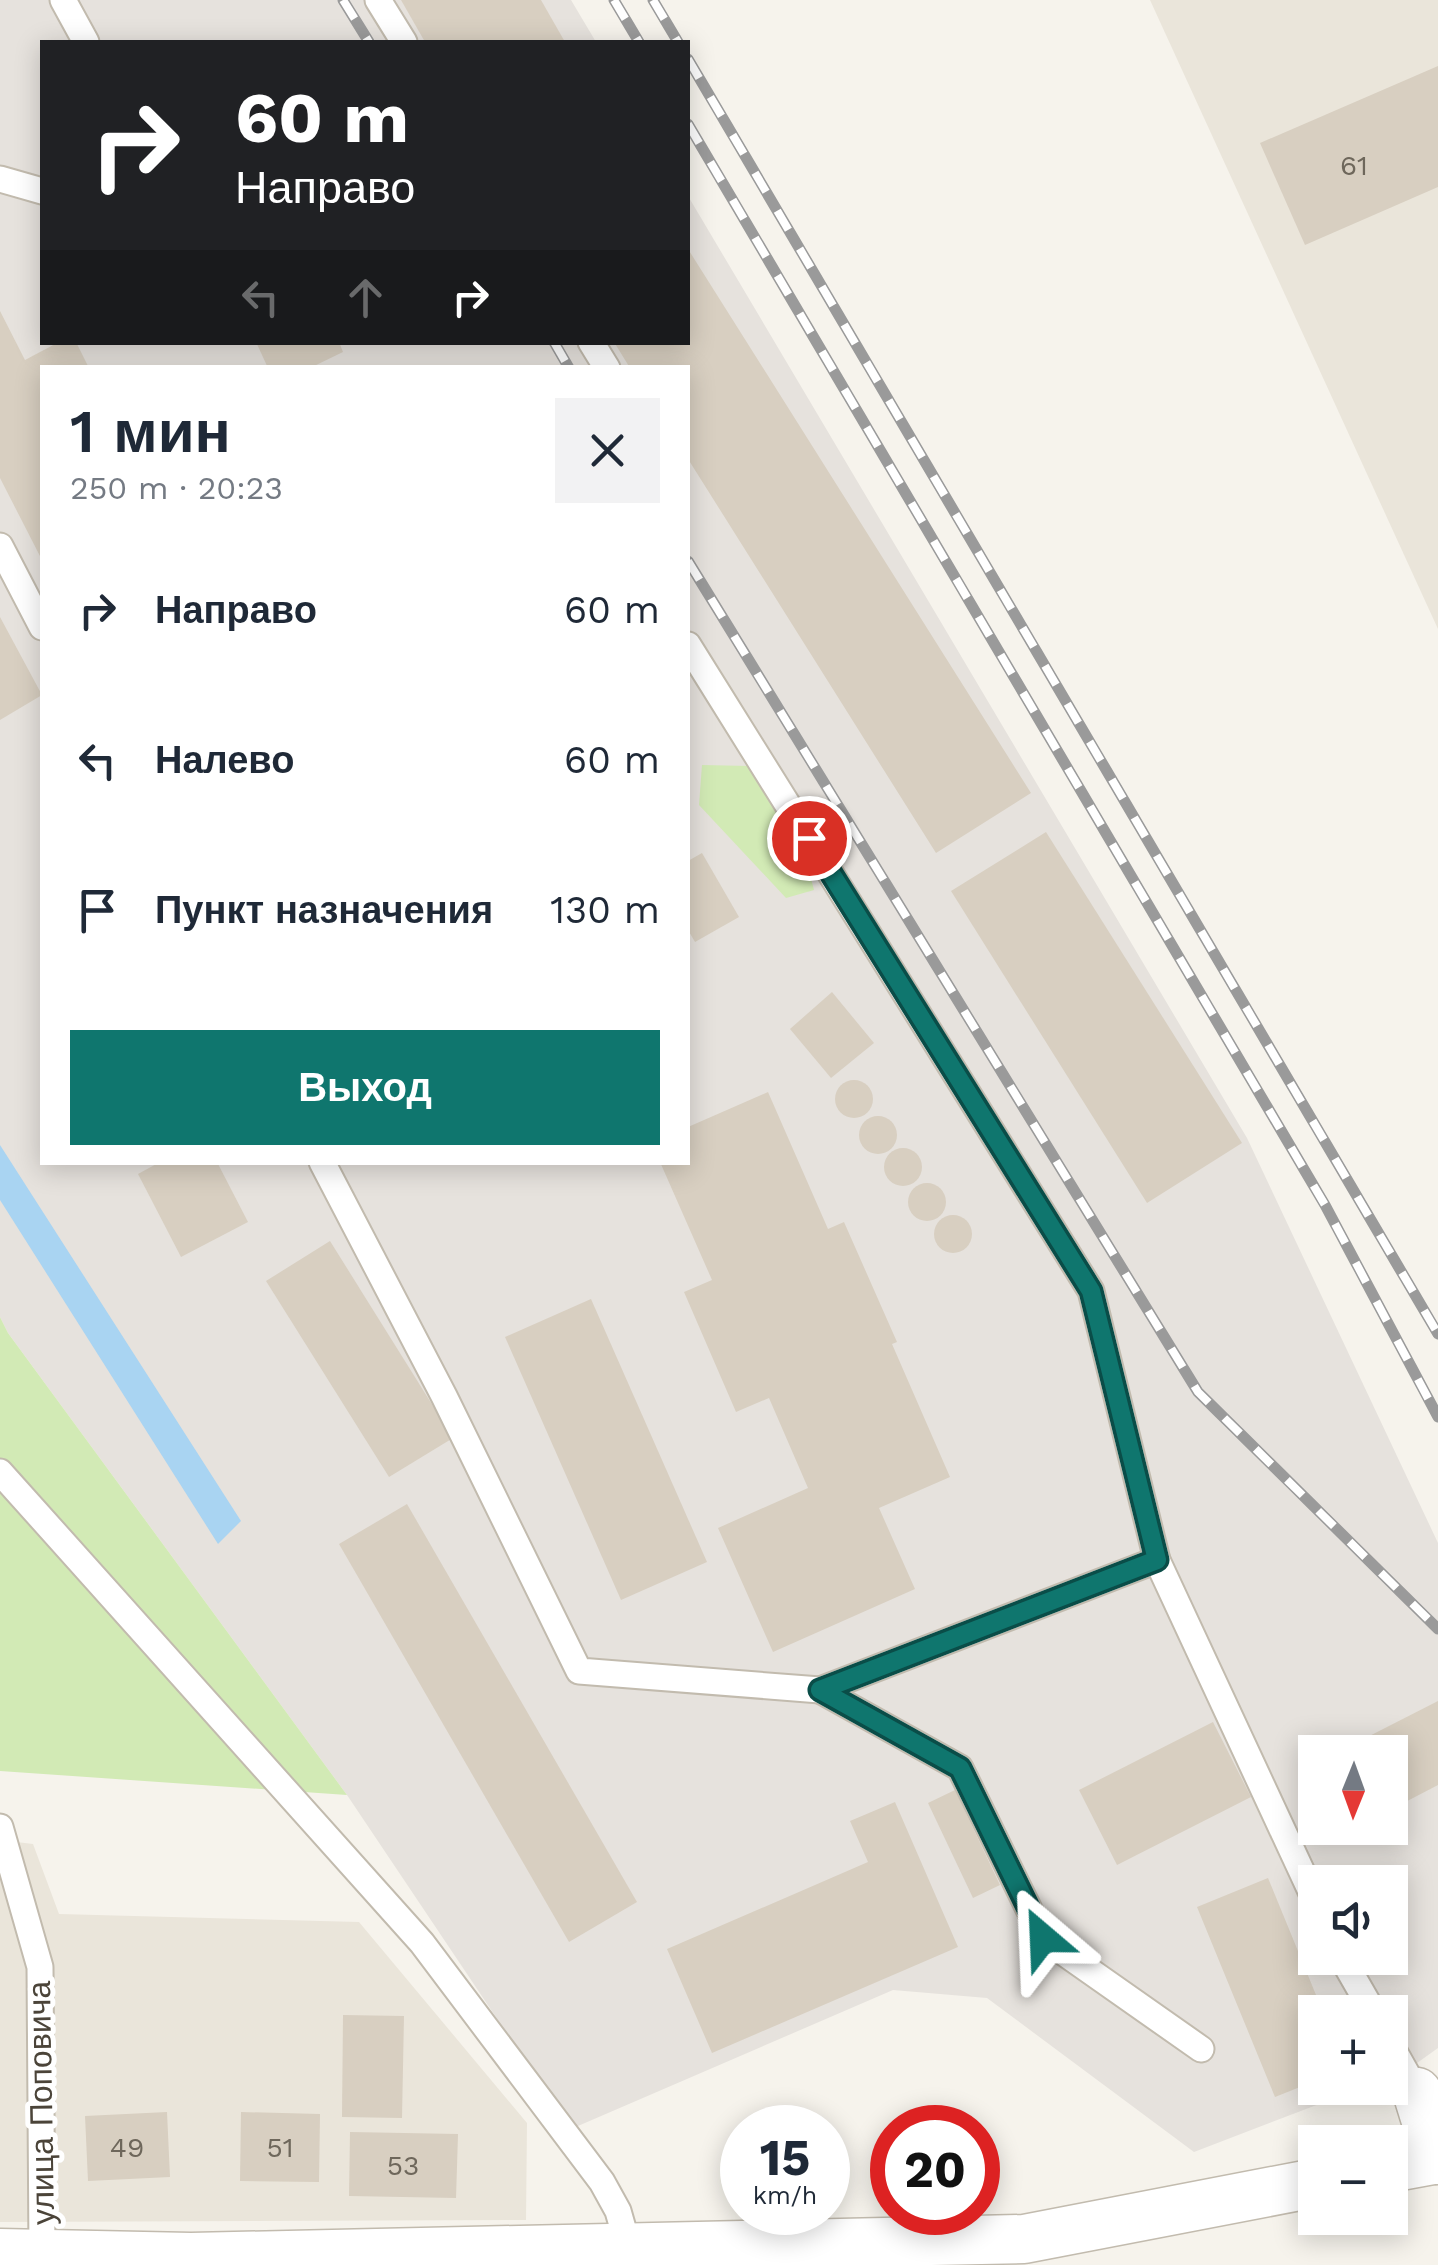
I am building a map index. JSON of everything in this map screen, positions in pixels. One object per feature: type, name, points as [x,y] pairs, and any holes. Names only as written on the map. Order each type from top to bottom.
[{"type":"street","points":[[1408,2165],[1438,2159],[1416,2092]]},
{"type":"street","points":[[28,2257],[575,2257],[628,2246],[1024,2239],[1298,2185]]},
{"type":"lane","points":[[64,0],[85,40]]},
{"type":"lane","points":[[378,0],[403,40]]},
{"type":"lane","points":[[0,179],[40,190]]},
{"type":"lane","points":[[0,546],[40,624]]},
{"type":"lane","points":[[690,648],[1091,1291],[1157,1560],[1299,1865]]},
{"type":"lane","points":[[324,1165],[444,1396],[579,1670],[820,1690],[960,1768],[1043,1938],[1201,2049]]},
{"type":"lane","points":[[0,1472],[422,1943],[602,2182],[618,2211],[628,2246]]},
{"type":"lane","points":[[820,1690],[1157,1560]]},
{"type":"lane","name":"улица Поповича","points":[[0,1827],[40,1967],[28,2257]]},
{"type":"lane","points":[[1408,2077],[1416,2092]]},
{"type":"shaded area","points":[[0,0],[571,0],[595,40],[40,40],[40,345],[690,345],[690,199],[1247,1138],[1438,1543],[1438,2048],[1408,2069],[1408,1995],[1298,1995],[1298,2105],[1317,2105],[1194,2152],[987,1998],[893,1990],[571,2129],[347,1795],[0,1317]]},
{"type":"shaded area","points":[[1150,0],[1438,0],[1438,629]]},
{"type":"shaded area","points":[[0,1840],[33,1844],[59,1914],[359,1922],[527,2123],[526,2220],[0,2222]]},
{"type":"green space","points":[[702,765],[750,766],[805,855],[814,890],[786,898],[699,805]]},
{"type":"green space","points":[[0,1317],[8,1333],[347,1795],[0,1771]]},
{"type":"water","points":[[0,1145],[241,1521],[218,1544],[0,1200]]},
{"type":"building","points":[[401,0],[541,0],[564,40],[424,40]]},
{"type":"building","points":[[1438,66],[1438,187],[1305,245],[1260,143]]},
{"type":"building","points":[[690,252],[1031,793],[936,853],[690,462],[690,365],[628,365],[616,345],[690,345]]},
{"type":"building","points":[[0,311],[25,360],[53,345],[78,345],[88,365],[40,365],[40,556],[0,478]]},
{"type":"building","points":[[257,345],[340,345],[343,352],[316,365],[267,365]]},
{"type":"building","points":[[0,617],[40,696],[0,720]]},
{"type":"building","points":[[1046,832],[1242,1143],[1147,1203],[951,891]]},
{"type":"building","points":[[702,853],[739,917],[695,942],[690,933],[690,860]]},
{"type":"building","points":[[832,992],[874,1043],[831,1078],[790,1029]]},
{"type":"building","points":[[854,1080],[867,1086],[873,1099],[867,1112],[854,1118],[841,1112],[835,1099],[841,1086]]},
{"type":"building","points":[[768,1092],[828,1229],[844,1222],[950,1477],[879,1508],[915,1589],[773,1652],[718,1528],[808,1488],[769,1398],[736,1412],[684,1292],[712,1280],[661,1165],[690,1165],[690,1126]]},
{"type":"building","points":[[878,1116],[891,1122],[897,1135],[891,1148],[878,1154],[865,1148],[859,1135],[865,1122]]},
{"type":"building","points":[[903,1148],[916,1154],[922,1167],[916,1180],[903,1186],[890,1180],[884,1167],[890,1154]]},
{"type":"building","points":[[154,1165],[219,1165],[248,1222],[181,1257],[138,1174]]},
{"type":"building","points":[[927,1183],[940,1189],[946,1202],[940,1215],[927,1221],[914,1215],[908,1202],[914,1189]]},
{"type":"building","points":[[953,1215],[966,1221],[972,1234],[966,1247],[953,1253],[940,1247],[934,1234],[940,1221]]},
{"type":"building","points":[[330,1241],[453,1438],[389,1477],[266,1281]]},
{"type":"building","points":[[591,1299],[707,1562],[621,1600],[505,1337]]},
{"type":"building","points":[[407,1504],[637,1902],[569,1942],[339,1544]]},
{"type":"building","points":[[1438,1701],[1438,1785],[1408,1801],[1408,1735],[1371,1735]]},
{"type":"building","points":[[1213,1722],[1251,1797],[1117,1865],[1079,1790]]},
{"type":"building","points":[[955,1790],[1000,1885],[973,1898],[928,1803]]},
{"type":"building","points":[[895,1802],[958,1947],[712,2053],[667,1949],[868,1862],[850,1821]]},
{"type":"building","points":[[1268,1878],[1298,1951],[1298,1975],[1308,1975],[1316,1995],[1298,1995],[1298,2088],[1275,2097],[1197,1907]]},
{"type":"building","points":[[343,2015],[404,2016],[402,2118],[342,2117]]},
{"type":"building","points":[[167,2112],[170,2177],[88,2181],[85,2116]]},
{"type":"building","points":[[241,2112],[320,2114],[319,2182],[240,2181]]},
{"type":"building","points":[[350,2132],[458,2134],[456,2198],[349,2196]]},
{"type":"railway","points":[[343,0],[368,40]]},
{"type":"railway","points":[[614,0],[638,40]]},
{"type":"railway","points":[[653,0],[677,40]]},
{"type":"railway","points":[[690,62],[1438,1334]]},
{"type":"railway","points":[[690,127],[1325,1205],[1438,1417]]},
{"type":"railway","points":[[556,345],[567,365]]},
{"type":"railway","points":[[690,564],[1198,1392],[1438,1629]]},
{"type":"route","points":[[809,838],[1091,1291],[1157,1560],[820,1690],[960,1768],[1043,1938]]}]
